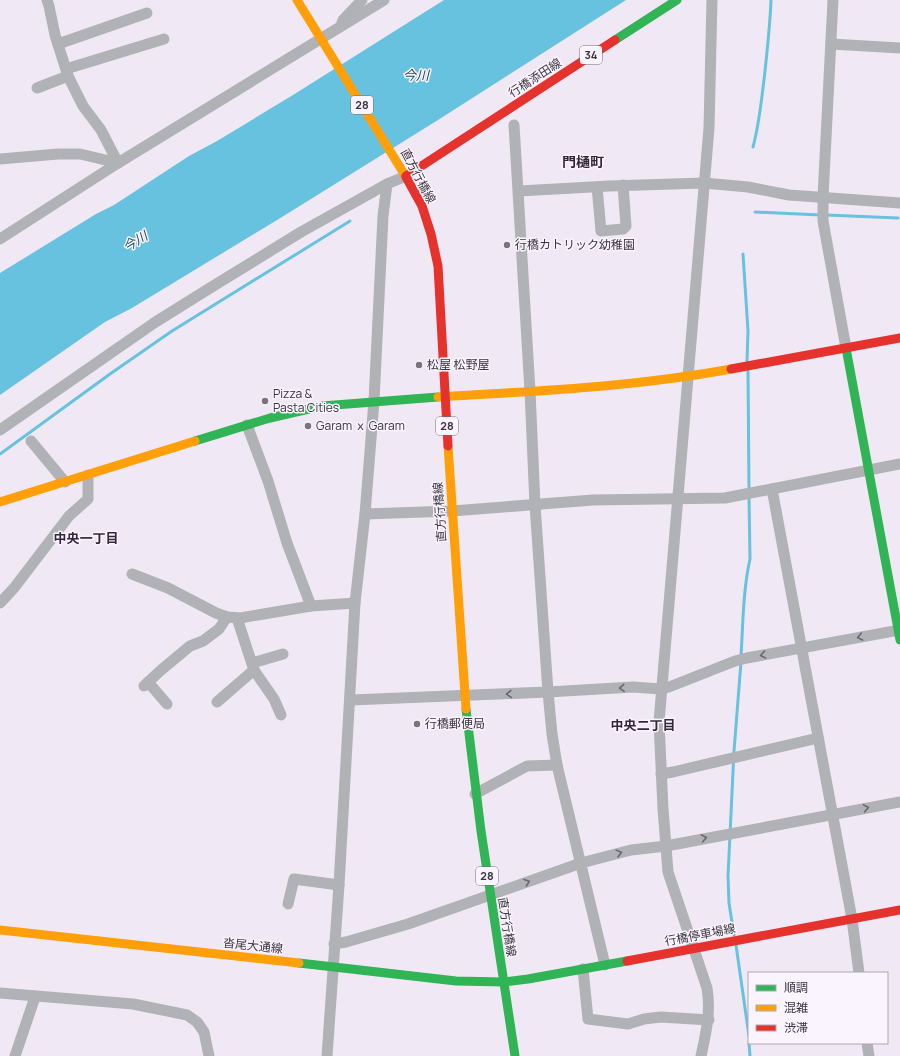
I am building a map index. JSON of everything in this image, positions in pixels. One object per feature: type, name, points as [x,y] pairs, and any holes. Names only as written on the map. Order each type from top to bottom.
[{"type":"main road","name":"直方行橋線","points":[[297,0],[400,165],[422,206],[431,234],[438,266],[464,695],[475,794],[515,1056]]},
{"type":"main road","name":"行橋添田線","points":[[406,176],[677,0]]},
{"type":"main road","points":[[0,502],[270,418],[322,406],[445,396],[610,386],[688,377],[900,338]]},
{"type":"main road","points":[[846,348],[899,633]]},
{"type":"main road","name":"行橋停車場線","points":[[504,982],[605,965],[900,910]]},
{"type":"main road","name":"沓尾大通線","points":[[0,930],[456,981],[504,982]]},
{"type":"street","points":[[47,0],[67,73],[83,106],[101,130],[118,163]]},
{"type":"street","points":[[340,28],[343,20],[362,0]]},
{"type":"street","points":[[0,239],[118,163],[323,42],[340,28],[384,0]]},
{"type":"street","points":[[701,1056],[709,1020],[709,1001],[707,988],[668,872],[659,722],[709,128],[712,0]]},
{"type":"street","points":[[833,0],[823,220],[846,348]]},
{"type":"street","points":[[58,44],[147,13]]},
{"type":"street","points":[[37,88],[67,73],[164,39]]},
{"type":"street","points":[[831,44],[900,48]]},
{"type":"street","points":[[514,125],[519,191],[535,505],[552,734],[557,765],[605,965]]},
{"type":"street","points":[[0,149],[3,159],[58,154],[80,154],[118,163]]},
{"type":"street","points":[[0,430],[154,324],[210,288],[301,232],[387,184],[406,176]]},
{"type":"street","points":[[519,191],[598,186],[704,183],[748,187],[789,194],[900,203]]},
{"type":"street","points":[[327,1056],[351,700],[355,602],[365,514],[374,401],[383,216],[387,184]]},
{"type":"street","points":[[598,186],[601,231],[623,230],[626,226],[623,185]]},
{"type":"street","points":[[247,425],[272,494],[287,543],[311,606]]},
{"type":"street","points":[[30,441],[65,482]]},
{"type":"street","points":[[365,514],[452,511],[593,500],[725,498],[900,464]]},
{"type":"street","points":[[0,603],[14,588],[69,516],[88,499],[88,475]]},
{"type":"street","points":[[772,489],[852,919],[859,972]]},
{"type":"street","points":[[132,574],[175,591],[216,613],[232,617],[311,606],[355,602]]},
{"type":"street","points":[[232,617],[253,667],[274,699],[281,715]]},
{"type":"street","points":[[167,704],[146,684],[190,646],[203,641],[232,617]]},
{"type":"street","points":[[351,700],[633,687],[661,689],[735,661],[801,648],[899,633]]},
{"type":"street","points":[[217,702],[253,667],[283,654]]},
{"type":"street","points":[[662,774],[818,738]]},
{"type":"street","points":[[475,794],[528,766],[557,765]]},
{"type":"street","points":[[334,944],[346,942],[408,924],[581,863],[631,850],[666,846],[900,802]]},
{"type":"street","points":[[288,904],[294,879],[339,884]]},
{"type":"street","points":[[582,969],[588,1019],[628,1024],[644,1019],[661,1017],[709,1020]]},
{"type":"street","points":[[0,993],[133,1004],[187,1015],[197,1022],[204,1032],[209,1056]]},
{"type":"street","points":[[15,1056],[35,997]]},
{"type":"street","points":[[867,1044],[869,1056]]},
{"type":"water","name":"今川","points":[[444,0],[626,0],[282,217],[132,308],[105,322],[0,395],[0,273],[96,214],[114,205],[189,156],[217,141],[293,95]]},
{"type":"waterway","points":[[753,147],[764,80],[771,0]]},
{"type":"waterway","points":[[755,212],[820,215]]},
{"type":"waterway","points":[[826,215],[898,218]]},
{"type":"waterway","points":[[0,454],[172,331],[350,221]]},
{"type":"waterway","points":[[743,254],[748,331],[747,361]]},
{"type":"waterway","points":[[748,370],[749,491]]},
{"type":"waterway","points":[[741,656],[745,595],[750,559],[749,496]]},
{"type":"waterway","points":[[734,935],[729,903],[728,876],[734,751],[741,662]]},
{"type":"waterway","points":[[736,945],[748,1029]]},
{"type":"waterway","points":[[749,1044],[750,1056]]},
{"type":"traffic: fast","points":[[615,40],[677,0]]},
{"type":"traffic: fast","points":[[846,348],[900,640]]},
{"type":"traffic: fast","points":[[195,441],[270,418],[322,406],[438,397]]},
{"type":"traffic: fast","points":[[466,709],[481,831],[515,1056]]},
{"type":"traffic: fast","points":[[299,963],[456,981],[504,982],[627,961]]},
{"type":"traffic: slow","points":[[297,0],[406,177]]},
{"type":"traffic: slow","points":[[438,397],[622,384],[731,369]]},
{"type":"traffic: slow","points":[[0,502],[195,441]]},
{"type":"traffic: slow","points":[[448,446],[466,709]]},
{"type":"traffic: slow","points":[[0,930],[299,963]]},
{"type":"traffic: jam","points":[[406,176],[615,40]]},
{"type":"traffic: jam","points":[[406,177],[422,206],[431,234],[438,266],[448,446]]},
{"type":"traffic: jam","points":[[731,369],[900,338]]},
{"type":"traffic: jam","points":[[627,961],[900,910]]},
{"type":"place","name":"行橋カトリック幼稚園","points":[[507,245]]},
{"type":"place","name":"松屋 松野屋","points":[[419,365]]},
{"type":"place","name":"Pizza & Pasta Cities","points":[[265,401]]},
{"type":"place","name":"Garam ｘ Garam","points":[[308,426]]},
{"type":"place","name":"行橋郵便局","points":[[417,724]]},
{"type":"district","name":"門樋町","points":[[583,162]]},
{"type":"district","name":"中央一丁目","points":[[86,538]]},
{"type":"district","name":"中央二丁目","points":[[643,725]]}]
